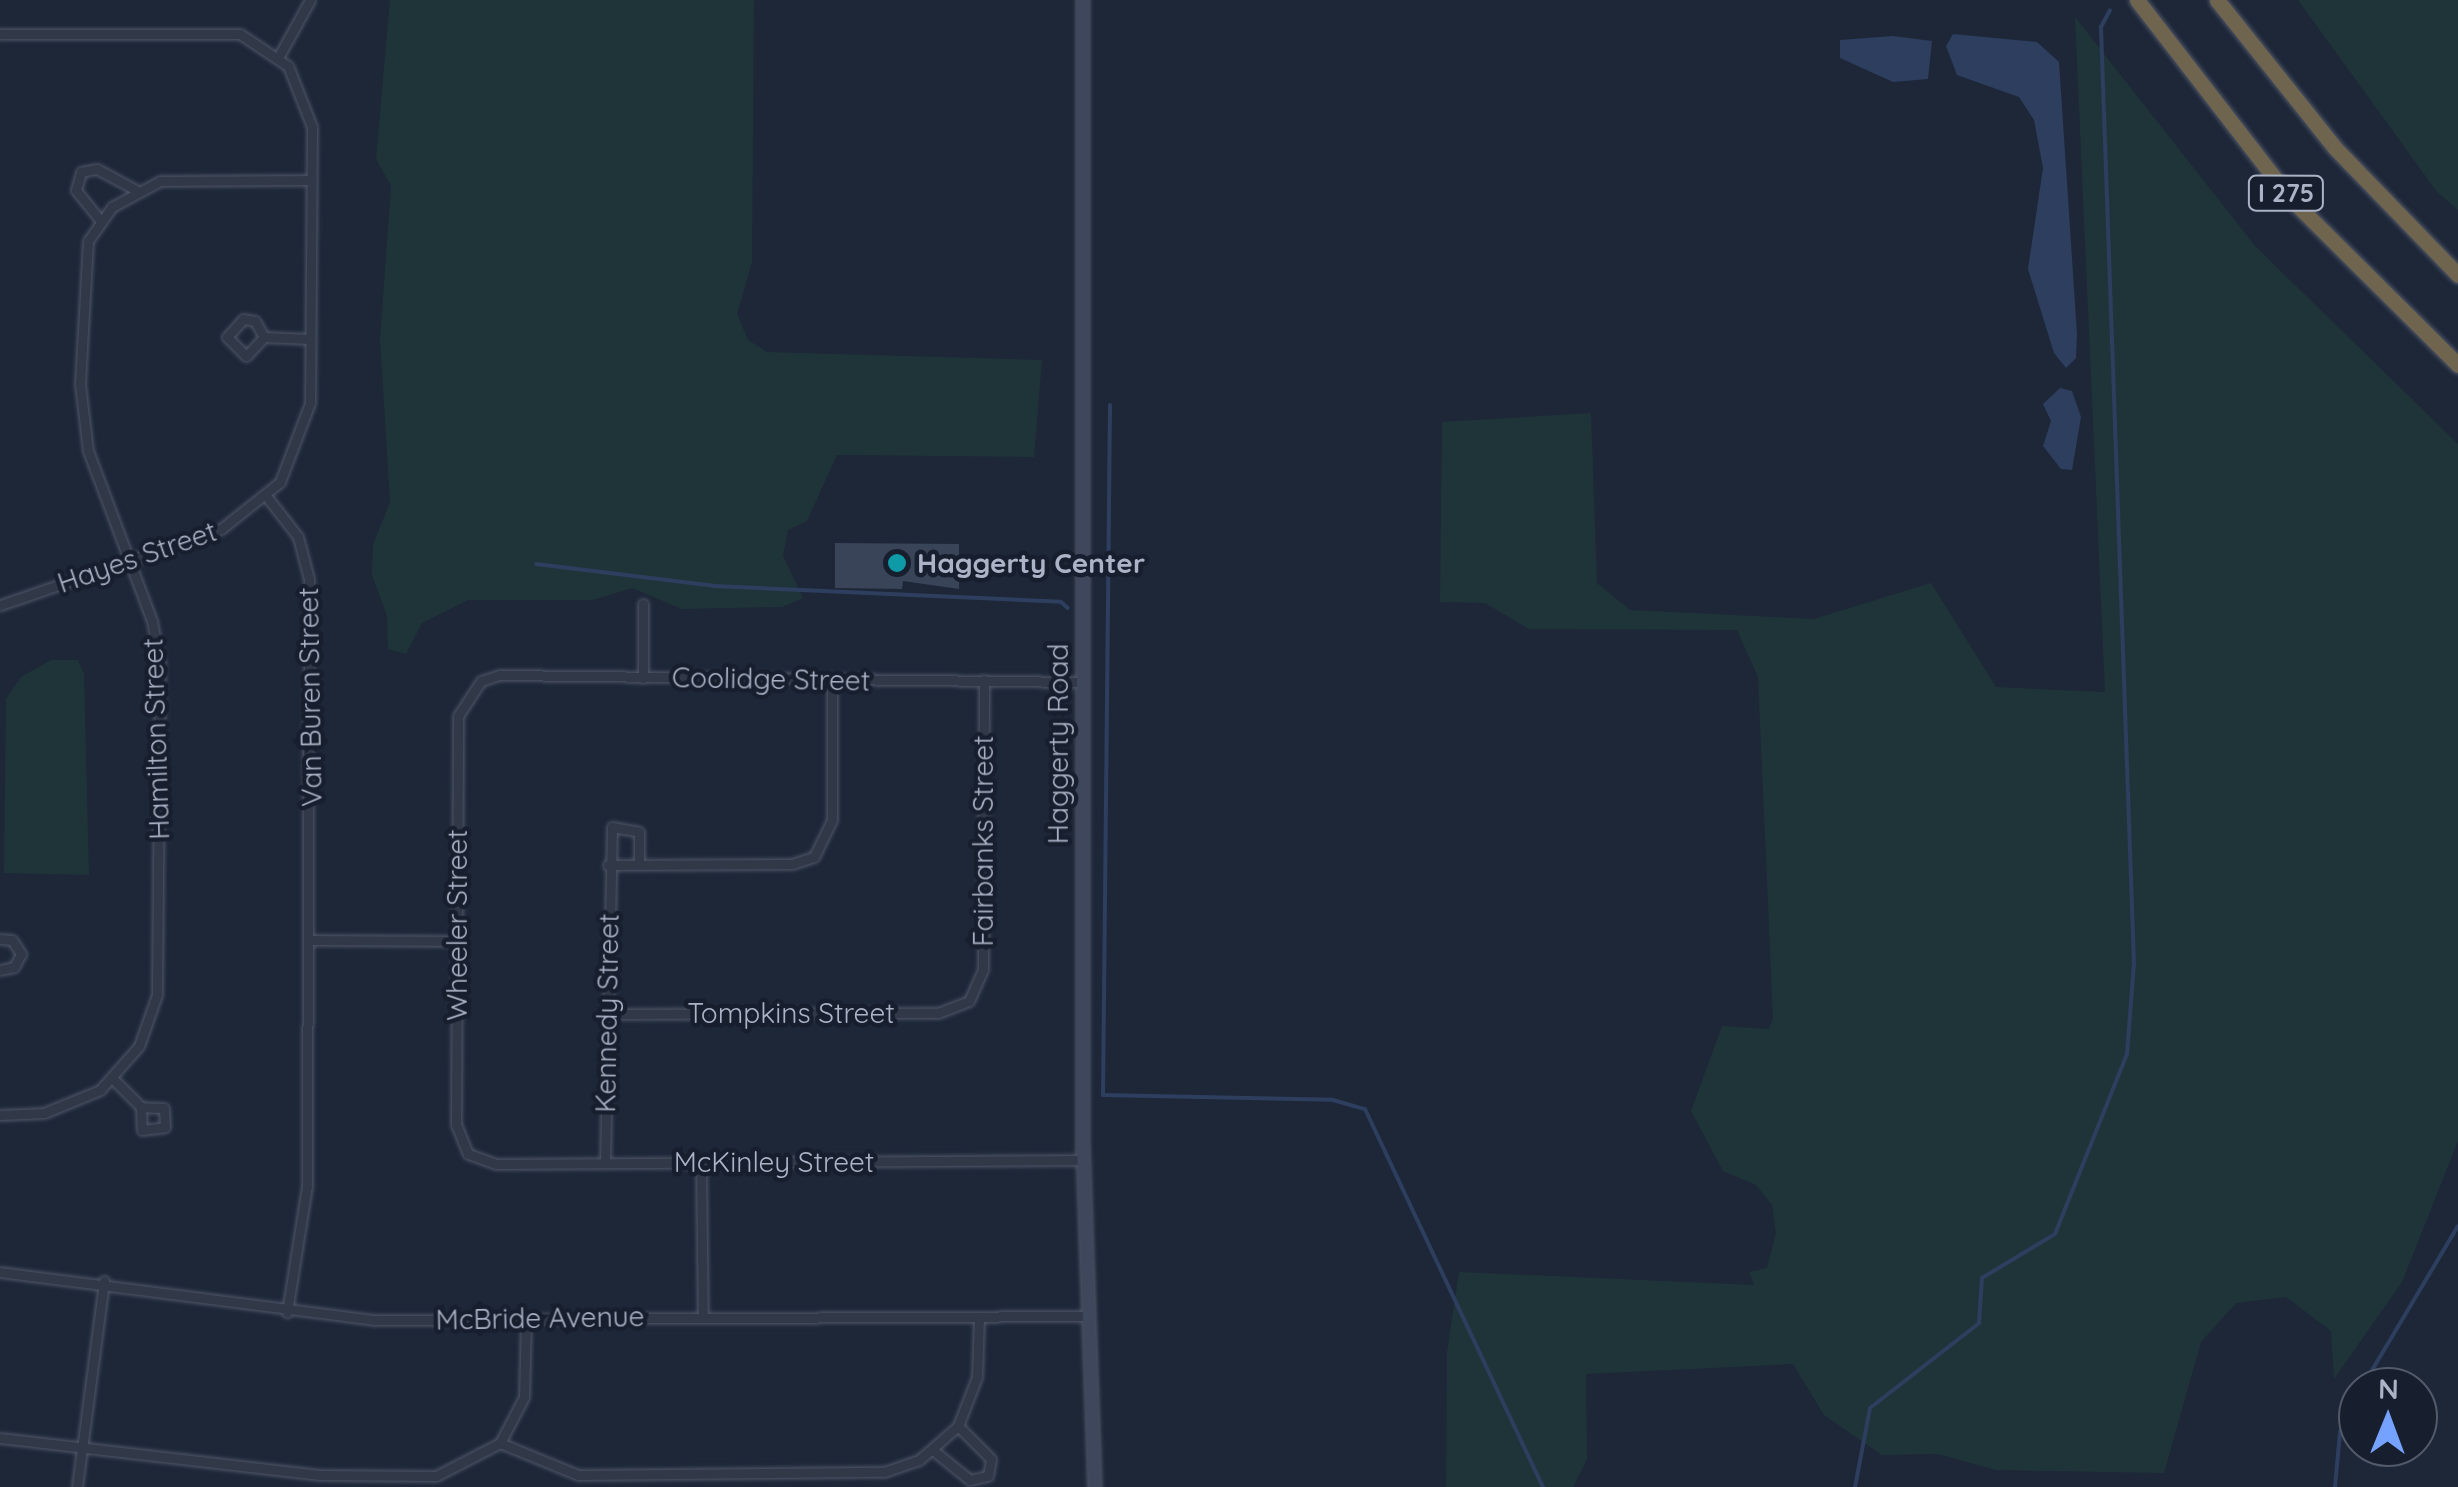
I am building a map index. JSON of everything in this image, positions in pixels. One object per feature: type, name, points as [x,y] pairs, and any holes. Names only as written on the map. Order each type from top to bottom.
[{"type":"highway","name":"I 275","points":[[2137,0],[2290,198],[2458,365]]},
{"type":"highway","name":"I 275","points":[[2217,0],[2335,148],[2458,275]]},
{"type":"main road","name":"Haggerty Road","points":[[1083,0],[1084,1316],[1094,1487]]},
{"type":"street","points":[[280,56],[310,0]]},
{"type":"street","points":[[0,34],[222,30],[280,56],[308,105],[312,180],[310,338],[305,431],[268,497]]},
{"type":"street","points":[[100,220],[76,190],[81,172],[97,169],[136,190]]},
{"type":"street","name":"Hamilton Street","points":[[0,1115],[61,1108],[114,1079],[146,1033],[159,978],[160,664],[128,560],[96,480],[80,400],[83,258],[100,220],[136,190],[174,180],[312,180]]},
{"type":"street","points":[[264,337],[249,319],[232,326],[228,337],[246,356],[264,337],[310,338]]},
{"type":"street","name":"Hayes Street","points":[[0,605],[220,529],[268,497]]},
{"type":"street","name":"Van Buren Street","points":[[268,497],[298,538],[309,578],[308,1186],[287,1312]]},
{"type":"street","points":[[643,604],[643,678]]},
{"type":"street","name":"Coolidge Street","points":[[466,694],[500,675],[1083,682]]},
{"type":"street","points":[[638,864],[639,832],[624,824],[608,835],[608,865],[792,864],[820,852],[832,820],[832,680]]},
{"type":"street","name":"Fairbanks Street","points":[[971,998],[983,966],[984,680]]},
{"type":"street","name":"Wheeler Street","points":[[466,694],[458,716],[456,1125],[468,1154]]},
{"type":"street","name":"Kennedy Street","points":[[605,1162],[608,865]]},
{"type":"street","points":[[0,938],[12,940],[21,954],[14,968],[0,970]]},
{"type":"street","points":[[310,940],[457,941]]},
{"type":"street","name":"Tompkins Street","points":[[607,1014],[938,1013],[971,998]]},
{"type":"street","points":[[114,1079],[140,1107]]},
{"type":"street","name":"McKinley Street","points":[[468,1154],[496,1164],[1083,1160]]},
{"type":"street","points":[[701,1163],[703,1316]]},
{"type":"street","name":"McBride Avenue","points":[[0,1272],[104,1281],[287,1312],[526,1320],[1084,1316]]},
{"type":"street","points":[[78,1487],[104,1281]]},
{"type":"street","points":[[500,1444],[578,1474],[872,1472],[934,1451],[958,1426],[977,1377],[979,1316]]},
{"type":"street","points":[[0,1438],[84,1444],[300,1473],[436,1476],[474,1463],[500,1444],[524,1397],[526,1320]]},
{"type":"street","points":[[934,1451],[970,1480],[988,1476],[991,1459],[958,1426]]},
{"type":"street","points":[[300,1473],[300,1487]]},
{"type":"green space","points":[[390,0],[754,0],[752,262],[737,314],[748,340],[767,352],[1042,360],[1034,457],[837,455],[807,521],[788,530],[783,556],[803,598],[782,607],[682,609],[632,588],[593,600],[468,600],[422,623],[406,654],[388,649],[387,616],[372,575],[373,545],[390,502],[380,339],[391,186],[376,159]]},
{"type":"green space","points":[[2298,0],[2458,0],[2458,210],[2437,192]]},
{"type":"green space","points":[[2075,17],[2255,246],[2458,444],[2458,1141],[2402,1282],[2342,1367],[2338,1367],[2334,1379],[2331,1331],[2286,1297],[2236,1303],[2201,1342],[2164,1473],[1996,1470],[1938,1454],[1882,1455],[1824,1415],[1793,1364],[1586,1374],[1587,1459],[1573,1487],[1446,1487],[1447,1353],[1459,1272],[1754,1285],[1749,1272],[1767,1268],[1776,1233],[1772,1205],[1756,1185],[1723,1171],[1691,1111],[1722,1026],[1769,1029],[1773,1018],[1758,677],[1737,630],[1529,629],[1485,603],[1440,602],[1442,422],[1591,413],[1597,583],[1630,610],[1814,619],[1931,583],[1996,687],[2105,692]]},
{"type":"green space","points":[[51,660],[78,660],[84,674],[89,875],[4,873],[6,699],[21,677]]},
{"type":"water","points":[[1953,34],[2037,42],[2059,62],[2077,334],[2076,358],[2066,368],[2054,353],[2028,269],[2043,168],[2034,120],[2019,97],[1957,75],[1946,46]]},
{"type":"water","points":[[1893,36],[1932,41],[1928,79],[1893,82],[1840,58],[1840,40]]},
{"type":"water","points":[[2060,388],[2072,391],[2081,417],[2072,470],[2061,469],[2043,446],[2051,421],[2043,404]]},
{"type":"building","name":"Haggerty Center","points":[[835,543],[959,544],[959,589],[903,581],[902,589],[835,588]]},
{"type":"waterway","points":[[1855,1487],[1870,1408],[1979,1323],[1982,1278],[2055,1234],[2127,1054],[2134,964],[2101,27],[2110,10]]},
{"type":"waterway","points":[[1110,405],[1103,1095],[1333,1100],[1365,1109],[1543,1487]]},
{"type":"waterway","points":[[536,564],[714,586],[1061,602],[1068,608]]},
{"type":"waterway","points":[[2374,1367],[2458,1226]]},
{"type":"waterway","points":[[2335,1487],[2338,1454]]},
{"type":"place","name":"Haggerty Center","points":[[897,563]]}]
